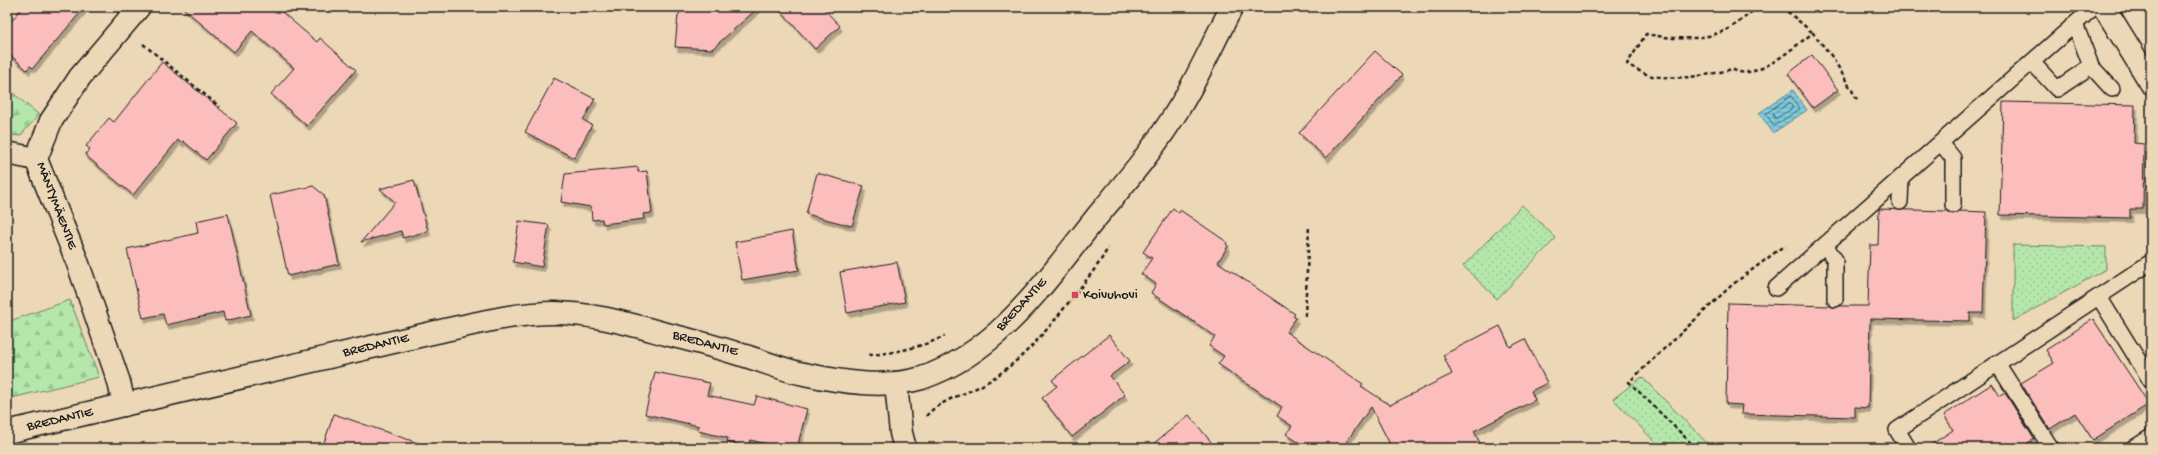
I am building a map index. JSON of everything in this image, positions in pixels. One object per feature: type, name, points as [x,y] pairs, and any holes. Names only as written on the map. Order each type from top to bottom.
[{"type":"street","name":"MÄNTYMÄENTIE","points":[[124,405],[119,382],[75,254],[36,159],[55,115],[80,77],[139,7]]},
{"type":"street","name":"BREDANTIE","points":[[7,432],[436,332],[501,318],[553,313],[588,316],[622,322],[728,350],[802,374],[847,381],[896,384],[921,378],[944,369],[970,354],[998,332],[1027,303],[1142,162],[1179,109],[1232,7]]},
{"type":"street","points":[[2104,7],[2148,73]]},
{"type":"street","points":[[7,153],[36,159]]},
{"type":"street","points":[[896,384],[901,433],[905,448]]},
{"type":"lane","points":[[1776,288],[2094,7]]},
{"type":"lane","points":[[2075,24],[2091,66],[2112,89]]},
{"type":"lane","points":[[2032,62],[2057,89],[2091,66]]},
{"type":"lane","points":[[1941,143],[1953,158],[1953,206]]},
{"type":"lane","points":[[1900,202],[1901,178]]},
{"type":"lane","points":[[1825,245],[1835,260],[1835,299]]},
{"type":"lane","points":[[1908,448],[1897,430],[2151,262]]},
{"type":"lane","points":[[2099,297],[2151,381]]},
{"type":"lane","points":[[1997,363],[2051,448]]},
{"type":"lane","points":[[2134,448],[2151,437]]},
{"type":"path","points":[[1758,7],[1728,29],[1710,36],[1671,39],[1646,34],[1627,64],[1651,75],[1672,77],[1712,75],[1732,69],[1737,72],[1749,73],[1763,69],[1813,33]]},
{"type":"path","points":[[1782,7],[1813,33],[1833,58],[1858,101]]},
{"type":"path","points":[[141,42],[220,107]]},
{"type":"path","points":[[1306,316],[1309,226]]},
{"type":"path","points":[[1696,448],[1629,382],[1732,285],[1781,248],[1825,245]]},
{"type":"green space","points":[[7,88],[39,115],[20,136],[7,134]]},
{"type":"green space","points":[[1522,205],[1556,238],[1497,299],[1463,266]]},
{"type":"green space","points":[[2013,245],[2106,247],[2106,269],[2013,321]]},
{"type":"green space","points":[[70,300],[99,377],[7,399],[7,322]]},
{"type":"green space","points":[[1642,377],[1712,448],[1661,448],[1613,399]]},
{"type":"water","points":[[1793,90],[1807,110],[1773,133],[1759,113]]},
{"type":"building","points":[[23,7],[85,7],[33,68],[30,66],[27,70],[7,52],[7,26]]},
{"type":"building","points":[[182,7],[276,7],[317,42],[320,38],[356,70],[307,126],[271,94],[294,68],[252,31],[234,52]]},
{"type":"building","points":[[686,7],[759,7],[712,49],[675,47],[678,15]]},
{"type":"building","points":[[777,7],[822,7],[840,26],[815,49]]},
{"type":"building","points":[[1375,51],[1402,75],[1326,158],[1299,133]]},
{"type":"building","points":[[1812,55],[1838,90],[1813,108],[1788,74]]},
{"type":"building","points":[[162,62],[237,123],[206,160],[183,141],[181,143],[178,140],[133,195],[85,155],[90,149],[86,146],[109,118],[114,122]]},
{"type":"building","points":[[554,78],[595,99],[583,120],[592,125],[574,158],[525,132]]},
{"type":"building","points":[[2003,102],[2135,105],[2134,143],[2144,144],[2143,209],[2130,209],[2130,218],[2000,215]]},
{"type":"building","points":[[638,167],[638,172],[647,171],[652,213],[643,214],[644,219],[603,224],[602,219],[592,220],[591,207],[561,202],[565,174]]},
{"type":"building","points":[[817,173],[864,186],[852,226],[806,214]]},
{"type":"building","points":[[414,180],[428,231],[403,238],[401,231],[361,242],[395,202],[380,189]]},
{"type":"building","points":[[313,186],[324,195],[339,264],[288,276],[270,195]]},
{"type":"building","points":[[1173,208],[1179,213],[1180,210],[1227,242],[1226,244],[1228,246],[1218,262],[1295,314],[1293,316],[1296,318],[1286,332],[1363,384],[1361,386],[1390,405],[1452,374],[1443,355],[1500,326],[1510,347],[1525,339],[1547,383],[1531,391],[1535,400],[1474,431],[1482,448],[1392,448],[1371,407],[1342,448],[1307,448],[1286,434],[1292,426],[1277,416],[1282,407],[1218,364],[1224,356],[1209,346],[1215,336],[1151,293],[1156,284],[1141,274],[1152,258],[1143,252]]},
{"type":"building","points":[[1879,209],[1946,211],[1953,214],[1959,211],[1986,212],[1983,313],[1970,313],[1970,321],[1870,319],[1868,408],[1855,407],[1855,417],[1741,414],[1742,405],[1726,404],[1728,303],[1830,306],[1835,308],[1840,306],[1868,306],[1870,245],[1878,245]]},
{"type":"building","points":[[228,214],[251,315],[225,321],[223,312],[166,325],[163,314],[143,318],[127,249],[198,233],[196,221]]},
{"type":"building","points":[[519,221],[549,225],[542,267],[513,262]]},
{"type":"building","points":[[792,231],[799,270],[742,280],[735,242]]},
{"type":"building","points":[[897,262],[905,302],[847,313],[840,272]]},
{"type":"building","points":[[2093,319],[2149,404],[2093,440],[2075,413],[2050,429],[2021,383],[2054,363],[2046,350]]},
{"type":"building","points":[[1109,335],[1130,361],[1110,376],[1125,395],[1072,437],[1042,398],[1057,386],[1052,380]]},
{"type":"building","points":[[655,372],[710,383],[707,395],[754,405],[757,396],[807,409],[797,448],[784,448],[750,440],[748,447],[727,442],[728,438],[698,431],[699,426],[645,414]]},
{"type":"building","points":[[1992,384],[2000,396],[2005,393],[2034,439],[2019,448],[1926,448],[1953,430],[1944,415]]},
{"type":"building","points":[[334,414],[421,444],[421,448],[322,448]]},
{"type":"building","points":[[1189,415],[1216,448],[1148,448]]},
{"type":"place","name":"Koivuhovi","points":[[1075,295]]}]
